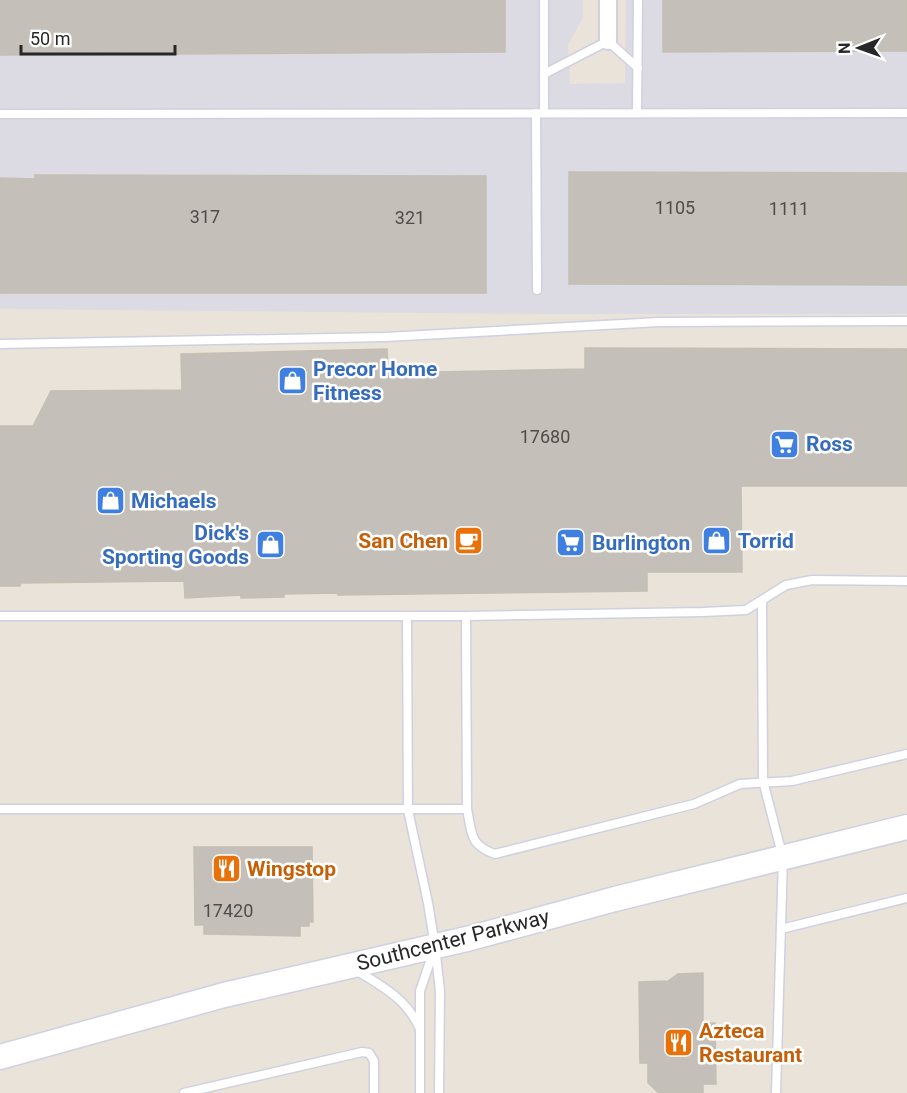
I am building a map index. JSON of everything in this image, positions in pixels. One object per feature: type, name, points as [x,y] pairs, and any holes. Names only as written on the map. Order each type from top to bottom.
[{"type":"main road","name":"Southcenter Parkway","points":[[0,1057],[224,995],[435,946],[907,827]]},
{"type":"street","points":[[608,0],[608,41]]},
{"type":"lane","points":[[537,290],[544,0]]},
{"type":"lane","points":[[637,113],[638,0]]},
{"type":"lane","points":[[544,74],[608,41],[638,68]]},
{"type":"lane","points":[[0,114],[907,113]]},
{"type":"lane","points":[[0,344],[385,337],[659,322],[907,321]]},
{"type":"lane","points":[[0,616],[407,617],[746,610],[786,585],[812,580],[907,581]]},
{"type":"lane","points":[[762,601],[764,781],[783,858],[776,1093]]},
{"type":"lane","points":[[466,616],[467,809],[474,840],[481,849],[495,854],[694,804],[740,784],[792,781],[907,754]]},
{"type":"lane","points":[[407,617],[408,810],[428,903],[440,991],[439,1093]]},
{"type":"lane","points":[[0,809],[467,809]]},
{"type":"lane","points":[[781,930],[907,898]]},
{"type":"lane","points":[[420,1093],[420,991],[435,946]]},
{"type":"lane","points":[[348,966],[397,997],[413,1014],[420,1030]]},
{"type":"lane","points":[[184,1093],[362,1052],[369,1053],[374,1061],[374,1093]]},
{"type":"shaded area","points":[[0,0],[583,0],[583,17],[568,45],[570,84],[625,83],[626,0],[907,0],[907,314],[551,314],[0,309]]},
{"type":"building","points":[[0,0],[505,0],[505,52],[0,55]]},
{"type":"building","points":[[663,0],[907,0],[907,51],[663,52]]},
{"type":"building","points":[[569,172],[907,173],[907,285],[569,284]]},
{"type":"building","points":[[35,175],[486,176],[486,293],[0,293],[0,178],[35,179]]},
{"type":"building","points":[[585,348],[907,349],[907,486],[741,486],[742,572],[647,572],[647,591],[338,595],[338,593],[284,594],[284,597],[241,598],[241,595],[185,598],[184,581],[21,583],[20,586],[0,586],[0,426],[33,426],[51,391],[182,390],[181,354],[387,349],[388,373],[585,369]]},
{"type":"building","points":[[194,847],[312,847],[313,922],[309,922],[309,926],[300,926],[300,936],[204,934],[204,925],[195,925]]},
{"type":"building","name":"Azteca Restaurant","points":[[703,973],[703,1023],[715,1023],[716,1084],[703,1084],[703,1093],[659,1093],[648,1083],[648,1063],[640,1063],[639,982],[668,981],[678,974]]},
{"type":"place","name":"Precor Home Fitness","points":[[292,381]]},
{"type":"place","name":"Ross","points":[[785,444]]},
{"type":"place","name":"Michaels","points":[[110,501]]},
{"type":"place","name":"San Chen","points":[[469,541]]},
{"type":"place","name":"Torrid","points":[[717,541]]},
{"type":"place","name":"Burlington","points":[[571,543]]},
{"type":"place","name":"Dick's Sporting Goods","points":[[270,545]]},
{"type":"place","name":"Wingstop","points":[[226,869]]},
{"type":"place","name":"Azteca Restaurant","points":[[678,1043]]}]
